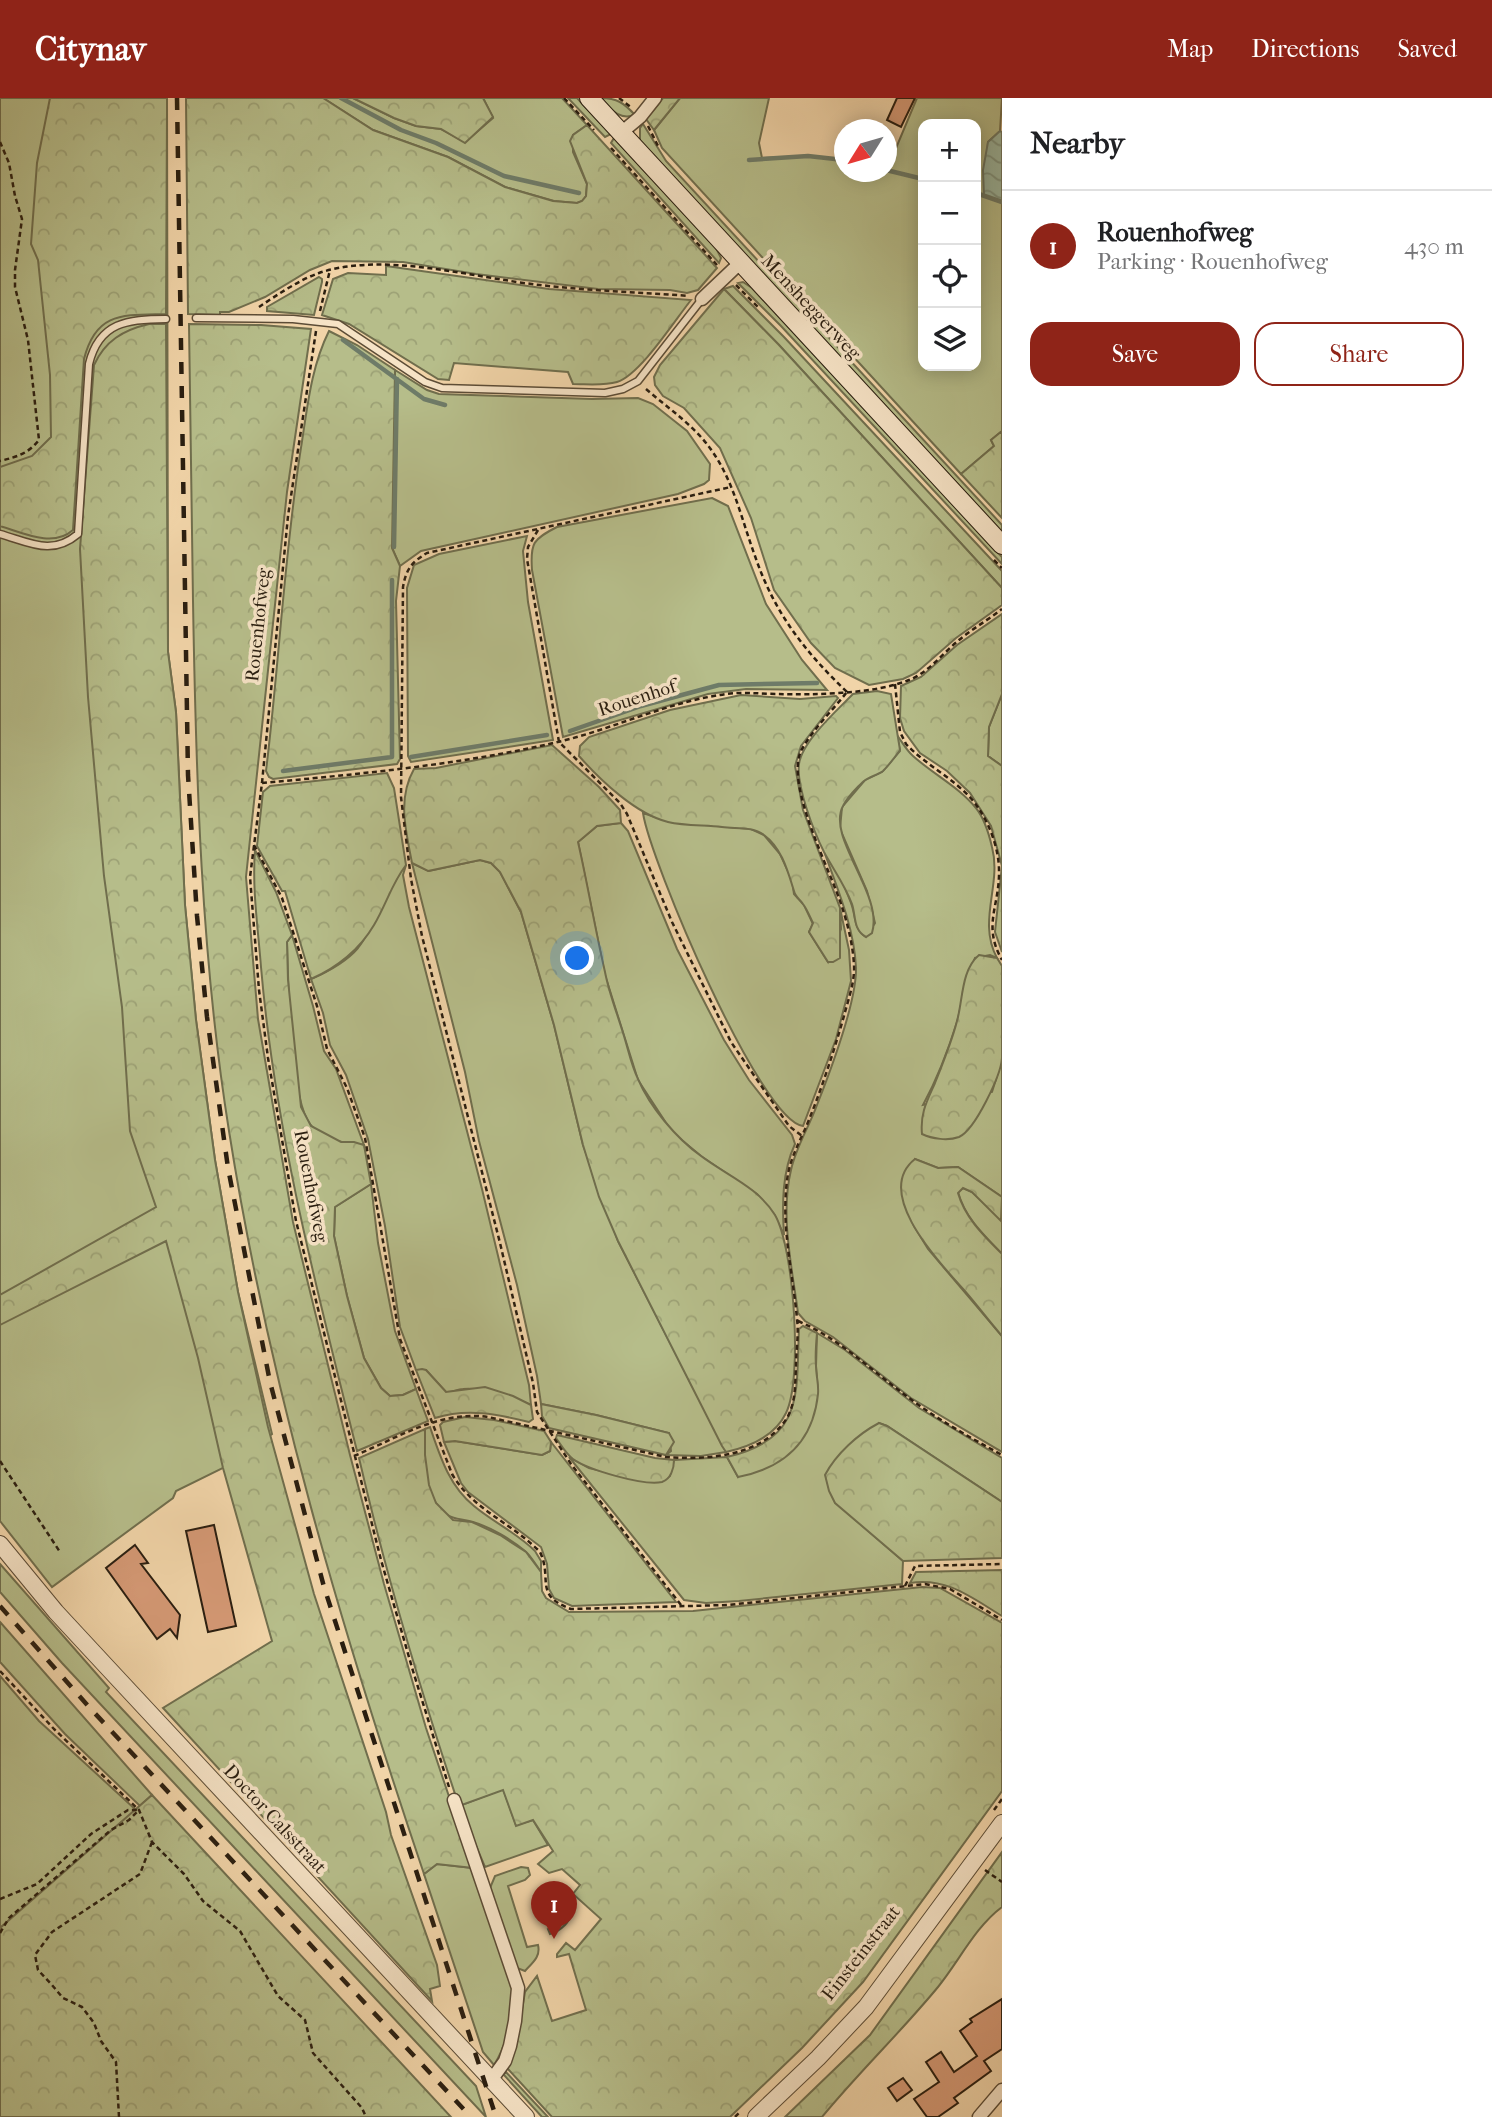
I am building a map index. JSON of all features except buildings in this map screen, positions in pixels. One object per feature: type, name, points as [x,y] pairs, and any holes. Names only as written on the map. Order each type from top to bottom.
[{"type":"main road","name":"Mensheggerweg","points":[[589,98],[613,137],[741,262],[1002,545]]},
{"type":"street","points":[[613,137],[640,117],[655,98]]},
{"type":"street","points":[[702,299],[741,262]]},
{"type":"street","name":"Doctor Calsstraat","points":[[0,1544],[56,1612],[526,2117]]},
{"type":"street","points":[[454,1800],[518,1988],[516,2021],[510,2046],[505,2061],[492,2080]]},
{"type":"street","name":"Einsteinstraat","points":[[750,2113],[818,2059],[866,2007],[998,1816]]},
{"type":"street","points":[[979,2117],[1002,2090]]},
{"type":"lane","points":[[196,318],[245,317],[338,324],[425,382],[442,388],[605,393],[623,389],[638,381],[702,299]]},
{"type":"lane","points":[[0,534],[51,547],[66,544],[78,534],[89,364],[93,346],[107,330],[124,323],[166,319]]},
{"type":"path","points":[[564,98],[597,133]]},
{"type":"path","points":[[613,137],[726,275]]},
{"type":"path","points":[[0,142],[9,163],[22,219],[15,287],[28,340],[39,440],[33,449],[22,455],[0,461]]},
{"type":"path","points":[[245,317],[306,279],[330,270],[352,266],[434,269],[537,285],[694,296],[702,299]]},
{"type":"path","name":"Rouenhofweg","points":[[330,270],[317,322],[288,516],[250,877],[268,1058],[296,1221],[354,1456],[413,1671],[454,1800]]},
{"type":"path","points":[[354,1456],[433,1422],[461,1415],[475,1415],[666,1457],[705,1458],[747,1448],[776,1429],[785,1420],[795,1396],[798,1321],[785,1217],[787,1179],[790,1161],[822,1086],[836,1044],[853,982],[854,967],[843,908],[807,814],[798,782],[797,767],[807,742],[847,692],[824,671],[791,632],[772,599],[731,487],[713,452],[699,434],[638,381]]},
{"type":"path","points":[[681,1605],[570,1464],[537,1412],[533,1383],[422,936],[411,879],[402,810],[403,587],[405,572],[413,562],[427,553],[731,487]]},
{"type":"path","points":[[540,528],[532,537],[527,558],[559,741],[627,814],[672,922],[731,1042],[782,1117],[802,1136]]},
{"type":"path","name":"Rouenhof","points":[[262,783],[463,759],[559,741],[600,731],[686,702],[718,695],[739,692],[847,692],[895,684],[919,674],[961,638],[1002,609]]},
{"type":"path","points":[[895,684],[900,732],[906,744],[971,799],[985,819],[995,846],[1000,871],[991,933],[1002,960]]},
{"type":"path","points":[[254,845],[282,898],[317,1006],[327,1049],[347,1087],[365,1138],[400,1339],[452,1474],[459,1486],[478,1506],[540,1552],[544,1559],[545,1586],[552,1600],[571,1609],[728,1605],[925,1584],[950,1589],[1002,1620]]},
{"type":"path","points":[[798,1321],[840,1345],[935,1416],[1002,1455]]},
{"type":"path","points":[[0,1461],[60,1552]]},
{"type":"path","points":[[905,1586],[915,1566],[1002,1564]]},
{"type":"path","points":[[0,1671],[54,1729],[139,1810],[152,1842],[184,1874],[203,1901],[240,1931],[278,1996],[305,2020],[313,2053],[362,2108],[366,2117]]},
{"type":"path","points":[[998,1816],[1002,1799]]},
{"type":"path","points":[[0,1899],[37,1884],[91,1834],[128,1810],[139,1810]]},
{"type":"path","points":[[0,1933],[9,1918],[111,1830],[129,1820],[139,1810]]},
{"type":"path","points":[[119,2117],[116,2062],[82,2007],[63,1998],[38,1970],[35,1955],[52,1932],[141,1874],[152,1842]]},
{"type":"path","points":[[735,2117],[750,2113]]},
{"type":"green space","points":[[0,98],[167,98],[168,652],[176,712],[185,905],[196,1020],[215,1160],[238,1292],[272,1434],[223,1468],[176,1491],[173,1498],[52,1587],[0,1521]]},
{"type":"green space","points":[[50,98],[167,98],[166,314],[114,319],[104,324],[89,343],[84,359],[73,530],[56,538],[28,535],[0,526],[0,467],[32,456],[51,437],[50,375],[38,260],[31,244],[37,163]]},
{"type":"green space","points":[[186,98],[323,98],[373,130],[448,157],[505,187],[553,201],[577,203],[586,196],[587,184],[570,141],[573,135],[587,125],[717,268],[698,290],[687,293],[670,290],[598,289],[403,262],[332,261],[310,270],[265,297],[229,312],[220,312],[220,315],[188,314]]},
{"type":"green space","points":[[323,98],[353,98],[394,118],[416,126],[441,129],[465,142],[493,118],[483,98],[562,98],[587,125],[573,135],[573,152],[587,184],[586,196],[577,203],[554,201],[505,187],[448,157],[373,130]]},
{"type":"green space","points":[[353,98],[483,98],[493,117],[465,143],[441,129],[416,126]]},
{"type":"green space","points":[[568,98],[577,98],[611,134],[605,137]]},
{"type":"green space","points":[[601,98],[620,102],[635,115],[620,115]]},
{"type":"green space","points":[[663,98],[680,98],[654,130],[646,119]]},
{"type":"green space","points":[[680,98],[769,98],[759,143],[762,158],[808,156],[834,159],[834,182],[897,182],[897,146],[917,98],[1002,98],[1000,131],[988,142],[984,196],[1002,202],[1002,431],[991,440],[994,446],[961,474],[662,148],[654,130]]},
{"type":"green space","points":[[643,124],[666,161],[1002,525],[1002,532],[640,141],[640,128]]},
{"type":"green space","points":[[614,138],[716,248],[721,258],[719,263],[611,143]]},
{"type":"green space","points":[[386,266],[549,289],[691,300],[646,358],[617,382],[573,384],[568,372],[454,363],[449,380],[438,379],[349,324],[322,315],[333,279],[348,273],[386,275]]},
{"type":"green space","points":[[319,277],[322,282],[314,315],[267,311],[267,307]]},
{"type":"green space","points":[[743,282],[752,288],[1002,557],[1002,564],[738,283]]},
{"type":"green space","points":[[733,286],[1002,571],[1002,588],[779,345],[724,289]]},
{"type":"green space","points":[[724,289],[779,345],[1002,588],[1002,605],[956,638],[916,673],[903,679],[869,685],[835,668],[811,643],[774,590],[751,518],[720,448],[684,408],[663,396],[655,385],[654,377],[660,365]]},
{"type":"green space","points":[[149,324],[166,324],[168,652],[176,712],[185,905],[196,1020],[215,1160],[238,1292],[268,1427],[314,1594],[386,1812],[391,1835],[437,1965],[440,1986],[430,1989],[432,2001],[163,1708],[272,1641],[223,1468],[198,1358],[166,1241],[0,1325],[0,1295],[156,1207],[130,1131],[122,1007],[104,876],[88,697],[80,549],[94,365],[109,343],[131,330]]},
{"type":"green space","points":[[189,324],[311,329],[287,492],[246,877],[258,1019],[293,1222],[350,1455],[426,1728],[473,1868],[437,1864],[424,1874],[365,1691],[311,1507],[265,1320],[246,1226],[229,1131],[206,933],[194,667]]},
{"type":"green space","points":[[329,331],[357,345],[395,370],[392,548],[400,566],[396,601],[400,759],[397,764],[273,779],[266,771],[294,493],[310,391],[317,360]]},
{"type":"green space","points":[[395,370],[427,390],[439,394],[638,398],[653,404],[687,431],[710,464],[709,480],[678,494],[421,551],[400,566],[392,548]]},
{"type":"green space","points":[[1002,431],[1002,518],[961,474],[994,446],[991,440]]},
{"type":"green space","points":[[712,498],[728,506],[766,604],[802,660],[827,690],[746,689],[708,694],[563,737],[532,570],[535,543],[557,527]]},
{"type":"green space","points":[[527,536],[523,551],[528,602],[553,740],[411,762],[408,756],[407,588],[414,565],[439,554]]},
{"type":"green space","points":[[1002,614],[1002,694],[989,727],[988,756],[1002,766],[1002,866],[991,826],[970,793],[947,771],[920,753],[904,731],[900,718],[901,686],[921,677],[957,645]]},
{"type":"green space","points":[[877,691],[891,694],[900,750],[883,771],[864,781],[852,793],[843,806],[840,819],[842,834],[864,884],[874,918],[872,933],[866,937],[857,927],[849,897],[824,852],[811,821],[800,784],[799,764],[812,738],[853,694]]},
{"type":"green space","points":[[1002,694],[1002,766],[988,756],[989,727]]},
{"type":"green space","points":[[741,695],[800,699],[838,698],[801,746],[795,766],[803,810],[840,908],[840,958],[833,962],[828,962],[809,932],[813,923],[795,893],[780,853],[764,835],[750,829],[681,824],[656,818],[620,795],[579,756],[580,746],[589,737],[670,710]]},
{"type":"green space","points":[[897,735],[913,756],[976,808],[992,847],[994,875],[989,930],[997,958],[990,955],[975,958],[950,1044],[923,1105],[992,1092],[1002,1060],[1002,1197],[958,1167],[938,1168],[915,1159],[904,1203],[928,1249],[1002,1336],[1002,1452],[911,1398],[833,1337],[805,1321],[798,1313],[788,1242],[788,1187],[796,1153],[814,1113],[848,1017],[856,967],[845,909],[825,854],[843,884],[859,930],[866,937],[875,923],[867,891],[840,829],[842,807],[865,780],[882,772],[900,751]]},
{"type":"green space","points":[[552,745],[599,787],[620,810],[621,823],[597,826],[578,842],[607,980],[638,1079],[649,1100],[673,1131],[701,1156],[760,1197],[775,1215],[782,1232],[794,1314],[794,1372],[791,1396],[786,1413],[775,1428],[752,1444],[735,1450],[726,1452],[722,1446],[618,1241],[599,1197],[521,912],[500,872],[491,863],[480,860],[428,871],[412,863],[404,803],[414,769],[436,768]]},
{"type":"green space","points":[[387,773],[394,788],[406,865],[362,942],[339,963],[311,979],[285,891],[282,891],[257,846],[263,792],[270,786]]},
{"type":"green space","points":[[643,813],[670,822],[751,829],[764,835],[780,854],[792,880],[794,894],[804,905],[813,924],[809,932],[828,962],[841,929],[840,908],[849,950],[851,981],[836,1039],[803,1126],[784,1113],[761,1082],[735,1037],[685,931],[650,840]]},
{"type":"green space","points":[[621,823],[628,831],[677,949],[724,1040],[749,1080],[792,1135],[795,1144],[784,1188],[784,1235],[774,1214],[757,1194],[701,1156],[672,1132],[638,1080],[605,975],[578,842],[597,826]]},
{"type":"green space","points":[[255,850],[276,892],[292,935],[287,942],[288,980],[301,1107],[311,1126],[341,1142],[364,1145],[371,1184],[335,1207],[334,1236],[364,1358],[381,1388],[390,1396],[403,1395],[416,1389],[428,1421],[357,1451],[299,1210],[276,1089],[257,923]]},
{"type":"green space","points":[[480,860],[491,863],[500,872],[521,912],[554,1025],[583,1145],[618,1241],[726,1452],[701,1456],[666,1455],[671,1451],[669,1433],[541,1404],[517,1285],[479,1141],[465,1072],[412,863],[429,871]]},
{"type":"green space","points":[[406,865],[403,875],[409,907],[482,1189],[529,1385],[531,1405],[489,1391],[461,1389],[446,1392],[426,1370],[416,1370],[400,1327],[385,1226],[368,1139],[346,1075],[330,1045],[323,1013],[311,979],[336,966],[358,948]]},
{"type":"green space","points":[[1002,866],[1002,952],[995,932]]},
{"type":"green space","points":[[292,935],[324,1051],[336,1069],[364,1145],[324,1136],[312,1127],[303,1110],[294,1065],[289,1009],[287,942]]},
{"type":"green space","points":[[979,955],[997,958],[1002,966],[1001,1066],[986,1101],[965,1132],[950,1139],[930,1137],[922,1134],[923,1113],[953,1036],[966,977],[973,961]]},
{"type":"green space","points":[[915,1159],[938,1168],[958,1167],[1002,1197],[1001,1221],[972,1192],[963,1188],[958,1193],[970,1219],[1002,1254],[1002,1336],[940,1263],[914,1227],[905,1208],[901,1190],[904,1173]]},
{"type":"green space","points":[[371,1184],[378,1243],[395,1331],[416,1389],[403,1395],[390,1396],[381,1388],[364,1358],[334,1236],[335,1207]]},
{"type":"green space","points":[[963,1188],[972,1192],[1002,1220],[1002,1254],[965,1210],[958,1192]]},
{"type":"green space","points":[[803,1326],[817,1333],[818,1394],[810,1426],[803,1439],[782,1459],[769,1467],[738,1477],[727,1457],[752,1449],[771,1438],[783,1425],[791,1410],[797,1373],[799,1329]]},
{"type":"green space","points":[[817,1333],[845,1350],[919,1408],[1002,1458],[1002,1502],[879,1423],[836,1503],[903,1561],[902,1584],[739,1601],[706,1603],[684,1600],[569,1457],[589,1468],[639,1480],[661,1482],[670,1476],[674,1460],[727,1457],[738,1477],[818,1392]]},
{"type":"green space","points":[[422,1369],[446,1392],[485,1387],[513,1396],[531,1405],[533,1419],[529,1422],[470,1413],[435,1418],[416,1370]]},
{"type":"green space","points":[[541,1404],[669,1433],[674,1442],[666,1455],[549,1428],[542,1416]]},
{"type":"green space","points":[[465,1417],[494,1420],[544,1431],[551,1442],[550,1451],[542,1455],[455,1441],[444,1442],[440,1425]]},
{"type":"green space","points":[[879,1423],[1002,1502],[1002,1558],[903,1561],[835,1503],[825,1475],[848,1445]]},
{"type":"green space","points":[[430,1427],[446,1470],[458,1489],[474,1506],[535,1551],[541,1561],[541,1572],[527,1553],[507,1538],[480,1524],[448,1516],[440,1509],[428,1487],[426,1477],[425,1429]]},
{"type":"green space","points":[[425,1429],[429,1485],[436,1503],[453,1520],[472,1522],[500,1535],[526,1552],[541,1572],[542,1591],[546,1598],[569,1612],[693,1611],[922,1587],[940,1588],[1002,1623],[1002,1791],[863,1982],[802,2048],[730,2117],[552,2117],[507,2068],[525,1992],[537,1976],[552,2021],[586,2010],[569,1954],[557,1957],[557,1954],[566,1943],[575,1950],[601,1919],[573,1894],[580,1885],[562,1869],[549,1873],[538,1864],[553,1851],[533,1820],[516,1826],[503,1790],[459,1806],[405,1633],[359,1458]]},
{"type":"green space","points":[[557,1435],[674,1460],[673,1470],[665,1481],[653,1483],[603,1472],[573,1459],[556,1438]]},
{"type":"green space","points":[[455,1441],[542,1455],[550,1451],[551,1442],[676,1602],[572,1606],[554,1598],[549,1589],[547,1564],[541,1547],[468,1492],[461,1483],[444,1442]]},
{"type":"green space","points":[[0,1564],[109,1688],[106,1692],[476,2086],[486,2117],[62,1663],[0,1592]]},
{"type":"green space","points":[[1002,1570],[1002,1616],[959,1590],[936,1583],[910,1583],[916,1572]]},
{"type":"green space","points":[[0,1622],[152,1795],[140,1806],[65,1734],[0,1662]]},
{"type":"green space","points":[[0,1676],[39,1721],[136,1810],[0,1928]]},
{"type":"green space","points":[[503,1789],[516,1825],[533,1820],[548,1845],[485,1867],[459,1806]]},
{"type":"green space","points":[[152,1795],[451,2117],[0,2117],[0,1928]]},
{"type":"green space","points":[[1002,1852],[1002,1907],[976,1934],[938,1987],[822,2117],[785,2117],[870,2035]]},
{"type":"green space","points":[[437,1864],[473,1868],[508,1967],[514,1998],[513,2014],[505,2042],[494,2065],[483,2052],[424,1874]]},
{"type":"green space","points":[[521,1867],[528,1868],[530,1875],[525,1880],[508,1886],[527,1947],[538,1945],[539,1949],[525,1971],[517,1968],[490,1888],[495,1876]]},
{"type":"green space","points":[[548,1888],[566,1904],[570,1914],[565,1925],[550,1934],[548,1929],[560,1925]]},
{"type":"green space","points":[[505,2071],[548,2117],[542,2117],[504,2075]]},
{"type":"water","points":[[1000,131],[1002,202],[984,196],[983,170],[988,142]]},
{"type":"waterway","points":[[341,98],[401,130],[436,143],[504,176],[579,193]]},
{"type":"waterway","points":[[749,160],[808,156],[834,159]]},
{"type":"waterway","points":[[897,173],[918,178]]},
{"type":"waterway","points":[[981,195],[1002,202]]},
{"type":"waterway","points":[[343,340],[424,399],[445,405]]},
{"type":"waterway","points":[[394,547],[397,379]]},
{"type":"waterway","points":[[283,771],[392,757],[392,580]]},
{"type":"waterway","points":[[570,731],[641,706],[719,685],[817,683]]},
{"type":"waterway","points":[[411,757],[547,735]]},
{"type":"railway","points":[[177,98],[188,775],[207,1017],[228,1168],[270,1382],[324,1587],[496,2117]]},
{"type":"railway","points":[[0,1606],[89,1707],[471,2117]]},
{"type":"place","name":"Rouenhofweg","points":[[554,1939]]}]
